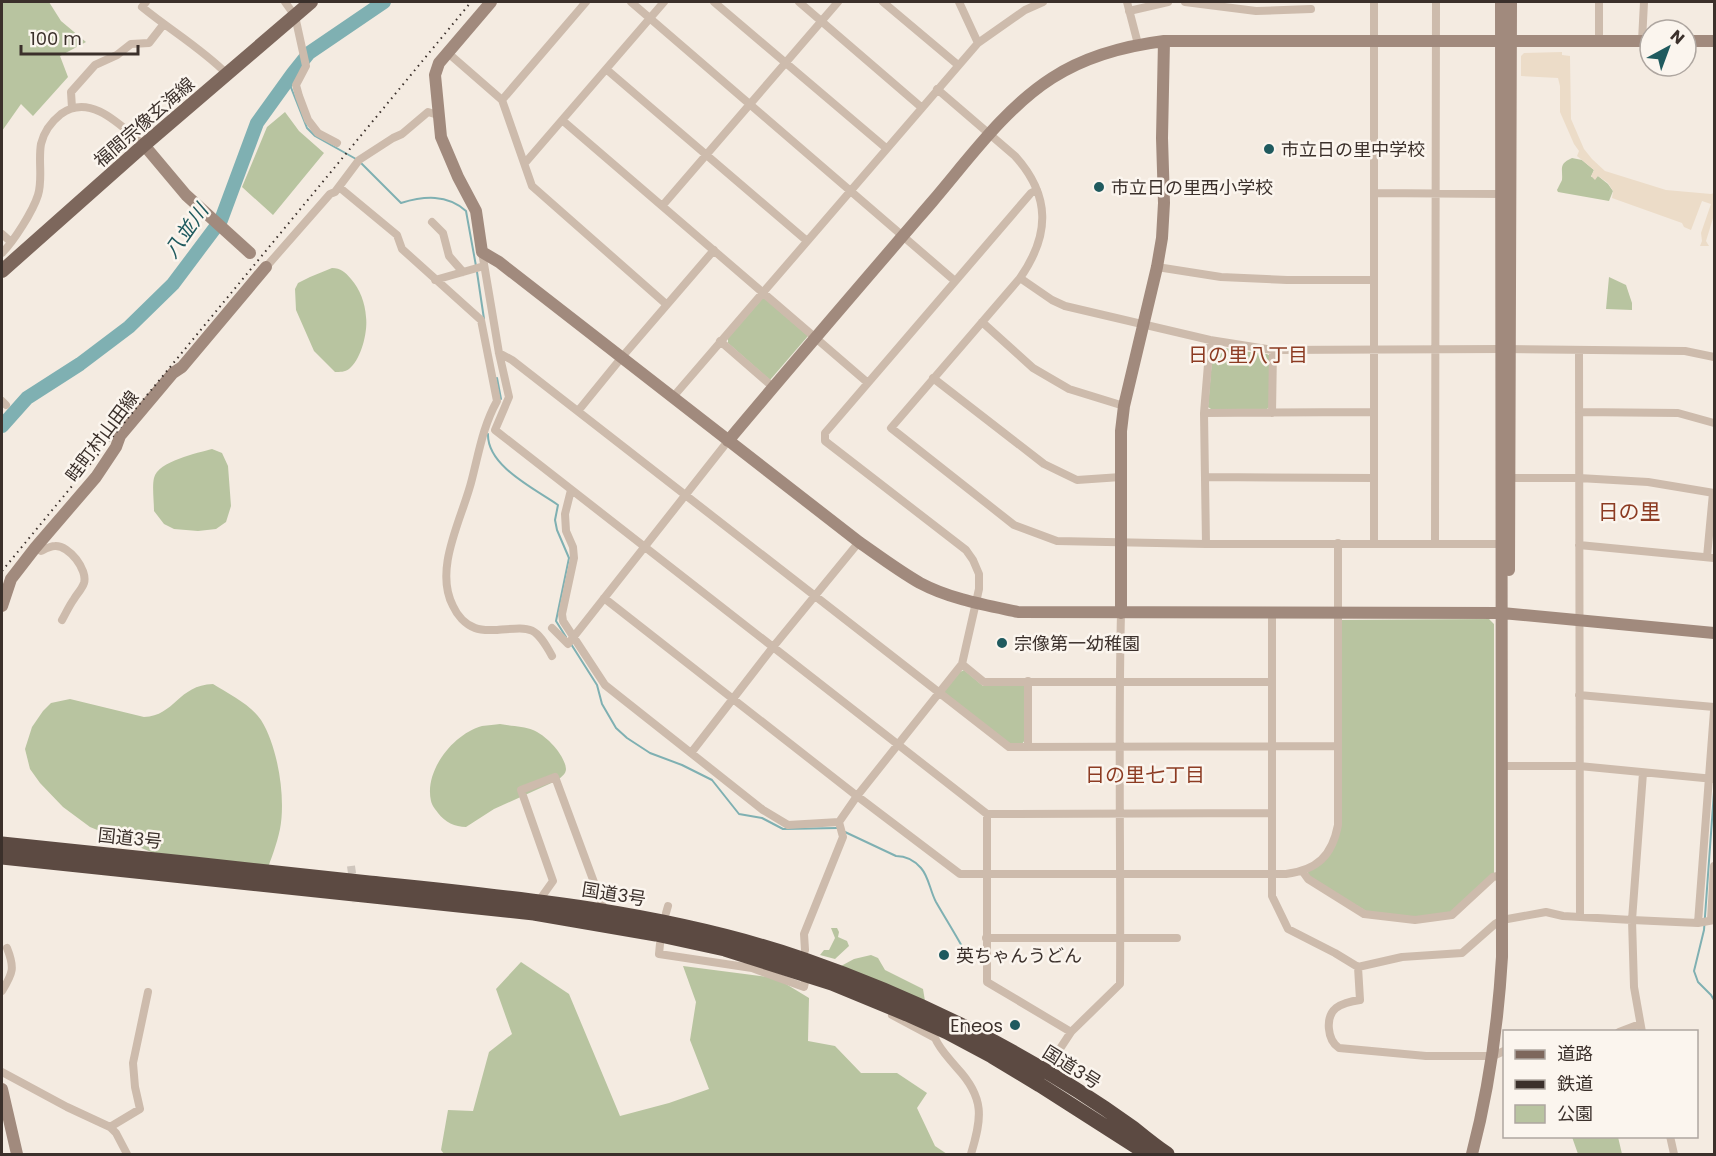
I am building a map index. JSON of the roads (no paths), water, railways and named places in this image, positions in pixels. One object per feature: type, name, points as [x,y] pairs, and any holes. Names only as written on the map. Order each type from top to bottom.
[{"type":"highway","name":"国道3号","points":[[2,844],[537,902],[659,921],[731,938],[835,971],[913,1002],[954,1022],[999,1045],[1042,1078],[1161,1154]]},
{"type":"highway","name":"国道3号","points":[[2,857],[534,913],[656,934],[725,950],[832,983],[947,1032],[992,1056],[1042,1078]]},
{"type":"main road","name":"福間宗像玄海線","points":[[2,271],[6,255],[144,145],[311,2]]},
{"type":"street","points":[[146,2],[142,7],[211,57],[228,74]]},
{"type":"street","points":[[285,2],[295,16],[306,66],[296,85],[298,96],[308,120],[318,133],[337,143]]},
{"type":"street","points":[[491,2],[439,63],[435,75],[441,137],[476,211],[499,353],[509,397],[495,430],[987,814],[1272,813]]},
{"type":"street","points":[[502,100],[586,2]]},
{"type":"street","points":[[631,2],[955,281]]},
{"type":"street","points":[[525,163],[664,2]]},
{"type":"street","points":[[714,2],[886,148]]},
{"type":"street","points":[[799,2],[921,107]]},
{"type":"street","points":[[663,205],[838,2]]},
{"type":"street","points":[[883,2],[958,65]]},
{"type":"street","points":[[959,2],[978,43]]},
{"type":"street","points":[[1021,2],[1025,10]]},
{"type":"street","points":[[673,398],[978,43],[1025,10],[1043,2]]},
{"type":"street","points":[[1127,2],[1138,44]]},
{"type":"street","points":[[1129,11],[1168,2]]},
{"type":"street","points":[[1185,2],[1263,11],[1311,9]]},
{"type":"street","points":[[1263,11],[1269,2]]},
{"type":"street","points":[[1374,2],[1374,543]]},
{"type":"street","points":[[1435,543],[1436,2]]},
{"type":"street","points":[[1479,1155],[1494,1090],[1499,1053],[1500,996],[1506,920],[1506,41],[1501,2]]},
{"type":"street","points":[[1506,349],[1501,194],[1506,41],[1511,2]]},
{"type":"street","points":[[1599,2],[1599,41]]},
{"type":"street","points":[[1644,2],[1645,18]]},
{"type":"street","points":[[72,108],[70,92],[96,65],[117,55],[131,44],[149,43],[164,25]]},
{"type":"street","points":[[1042,1078],[1071,1032],[1120,984],[1121,431],[1124,406],[1162,238],[1164,41]]},
{"type":"street","points":[[552,628],[568,644],[773,387],[990,135],[1018,105],[1052,78],[1095,56],[1138,44],[1164,41],[1638,41]]},
{"type":"street","points":[[1698,41],[1714,41]]},
{"type":"street","points":[[447,53],[502,100],[532,186],[538,193],[666,304]]},
{"type":"street","points":[[606,69],[807,241]]},
{"type":"street","points":[[937,89],[1026,168],[1040,200],[1042,233],[1031,263],[1020,278],[891,428],[1014,525],[1057,541],[1206,544],[1501,544]]},
{"type":"street","points":[[6,255],[11,242],[37,198],[40,146],[44,135],[55,119],[72,108],[102,111],[144,145],[186,195],[250,253]]},
{"type":"street","points":[[266,267],[330,194],[335,192],[359,160],[402,134],[428,112],[438,115]]},
{"type":"street","points":[[562,120],[868,383]]},
{"type":"street","points":[[339,187],[397,235],[402,249],[481,320],[497,401],[487,419],[472,480],[459,517],[445,576],[448,597],[457,615],[476,629],[528,629],[537,633],[552,656]]},
{"type":"street","points":[[805,950],[804,934],[843,837],[839,822],[962,664],[980,589],[979,574],[966,550],[825,441],[825,433],[1031,193],[1037,190]]},
{"type":"street","points":[[1374,193],[1501,194]]},
{"type":"street","points":[[432,222],[443,233],[449,256],[463,272]]},
{"type":"street","points":[[2,234],[11,242]]},
{"type":"street","points":[[578,411],[666,304],[714,250]]},
{"type":"street","points":[[482,252],[499,262],[859,542],[921,583],[946,594],[1018,612],[1505,613],[1714,633]]},
{"type":"street","points":[[435,280],[484,266]]},
{"type":"street","name":"畦町村山田線","points":[[2,606],[11,579],[96,477],[116,447],[120,436],[173,373],[182,367],[266,267]]},
{"type":"street","points":[[1157,267],[1221,277],[1374,280]]},
{"type":"street","points":[[1020,278],[1065,306],[1210,340],[1273,350],[1685,351],[1714,357]]},
{"type":"street","points":[[982,322],[1033,368],[1069,389],[1124,406]]},
{"type":"street","points":[[1206,544],[1204,413],[1210,340]]},
{"type":"street","points":[[720,342],[773,387]]},
{"type":"street","points":[[1272,413],[1273,350]]},
{"type":"street","points":[[1579,350],[1580,916]]},
{"type":"street","points":[[499,353],[512,360],[1009,747],[1338,746]]},
{"type":"street","points":[[933,378],[1044,464],[1077,480],[1121,477]]},
{"type":"street","points":[[1204,413],[1374,412]]},
{"type":"street","points":[[1579,412],[1678,413],[1714,423]]},
{"type":"street","points":[[486,424],[496,426]]},
{"type":"street","points":[[1205,477],[1374,478]]},
{"type":"street","points":[[1505,478],[1579,478],[1648,482],[1714,493],[1711,558],[1579,545]]},
{"type":"street","points":[[1505,478],[1501,544],[1505,613]]},
{"type":"street","points":[[571,490],[565,514],[566,531],[573,547],[574,558],[562,615],[563,621],[605,685],[763,810],[781,821],[788,825],[839,822]]},
{"type":"street","points":[[691,753],[773,647],[859,542]]},
{"type":"street","points":[[604,598],[960,874],[1286,874],[1304,872],[1319,862],[1329,851],[1338,825],[1338,543]]},
{"type":"street","points":[[35,548],[41,551],[55,546],[63,548],[74,555],[84,575],[84,586],[62,620]]},
{"type":"street","points":[[1272,612],[1272,896],[1288,929],[1358,967],[1401,957],[1462,953],[1495,924],[1545,912],[1563,916],[1632,920],[1698,922],[1713,920],[1714,866]]},
{"type":"street","points":[[962,664],[984,682],[1272,682]]},
{"type":"street","points":[[1028,681],[1028,747]]},
{"type":"street","points":[[1579,695],[1714,709],[1712,778],[1698,922]]},
{"type":"street","points":[[1505,766],[1579,766],[1712,778]]},
{"type":"street","points":[[1505,766],[1502,874],[1506,920]]},
{"type":"street","points":[[1641,1028],[1634,987],[1632,920],[1643,773]]},
{"type":"street","points":[[537,902],[553,881],[521,790],[555,777],[605,912]]},
{"type":"street","points":[[987,814],[987,982],[1071,1032]]},
{"type":"street","points":[[1304,872],[1308,879],[1364,914],[1415,920],[1452,915],[1493,877],[1502,874]]},
{"type":"street","points":[[986,938],[1177,938]]},
{"type":"street","points":[[660,944],[659,954],[752,968],[804,987],[805,982]]},
{"type":"street","points":[[2,991],[13,970],[7,948]]},
{"type":"street","points":[[1358,967],[1360,1000],[1351,1001],[1335,1009],[1329,1028],[1334,1045],[1339,1048],[1380,1053],[1426,1056],[1499,1053]]},
{"type":"street","points":[[832,983],[845,996],[870,1003],[935,1038],[939,1047],[963,1074],[977,1097],[980,1108],[979,1120],[971,1155]]},
{"type":"street","points":[[110,1126],[140,1109],[133,1063],[147,992]]},
{"type":"street","points":[[1472,1155],[1499,1053]]},
{"type":"street","points":[[2,1072],[67,1107],[110,1126],[127,1155]]},
{"type":"street","points":[[2,1089],[17,1155]]},
{"type":"street","points":[[1670,1138],[1674,1155]]},
{"type":"waterway","name":"八並川","points":[[2,426],[27,398],[80,364],[129,327],[173,284],[221,220],[257,123],[293,73],[309,53],[384,2]]},
{"type":"waterway","points":[[293,73],[290,85],[307,128],[315,136],[356,159]]},
{"type":"waterway","points":[[361,163],[401,203],[435,198],[459,205],[466,211],[476,266]]},
{"type":"waterway","points":[[477,272],[484,319]]},
{"type":"waterway","points":[[497,378],[501,399]]},
{"type":"waterway","points":[[488,434],[490,446],[504,466],[525,484],[558,505],[555,520],[557,530],[569,558],[556,621],[566,637]]},
{"type":"waterway","points":[[571,644],[597,685],[602,704],[616,728],[627,738],[650,753],[712,780],[739,814],[762,818],[783,829],[837,828]]},
{"type":"waterway","points":[[1714,792],[1704,930],[1694,971],[1698,982],[1714,1000],[1714,1023]]},
{"type":"waterway","points":[[845,832],[896,856],[910,859],[918,865],[924,872],[936,902],[969,959]]},
{"type":"tunnel","points":[[351,866],[356,902]]},
{"type":"railway","points":[[2,571],[471,2]]},
{"type":"place","name":"市立日の里中学校","points":[[1269,149]]},
{"type":"place","name":"市立日の里西小学校","points":[[1099,187]]},
{"type":"place","name":"宗像第一幼稚園","points":[[1002,643]]},
{"type":"place","name":"英ちゃんうどん","points":[[944,955]]},
{"type":"place","name":"Eneos","points":[[1015,1025]]},
{"type":"district","name":"日の里八丁目","points":[[1248,355]]},
{"type":"district","name":"日の里","points":[[1629,511]]},
{"type":"district","name":"日の里七丁目","points":[[1145,775]]}]
